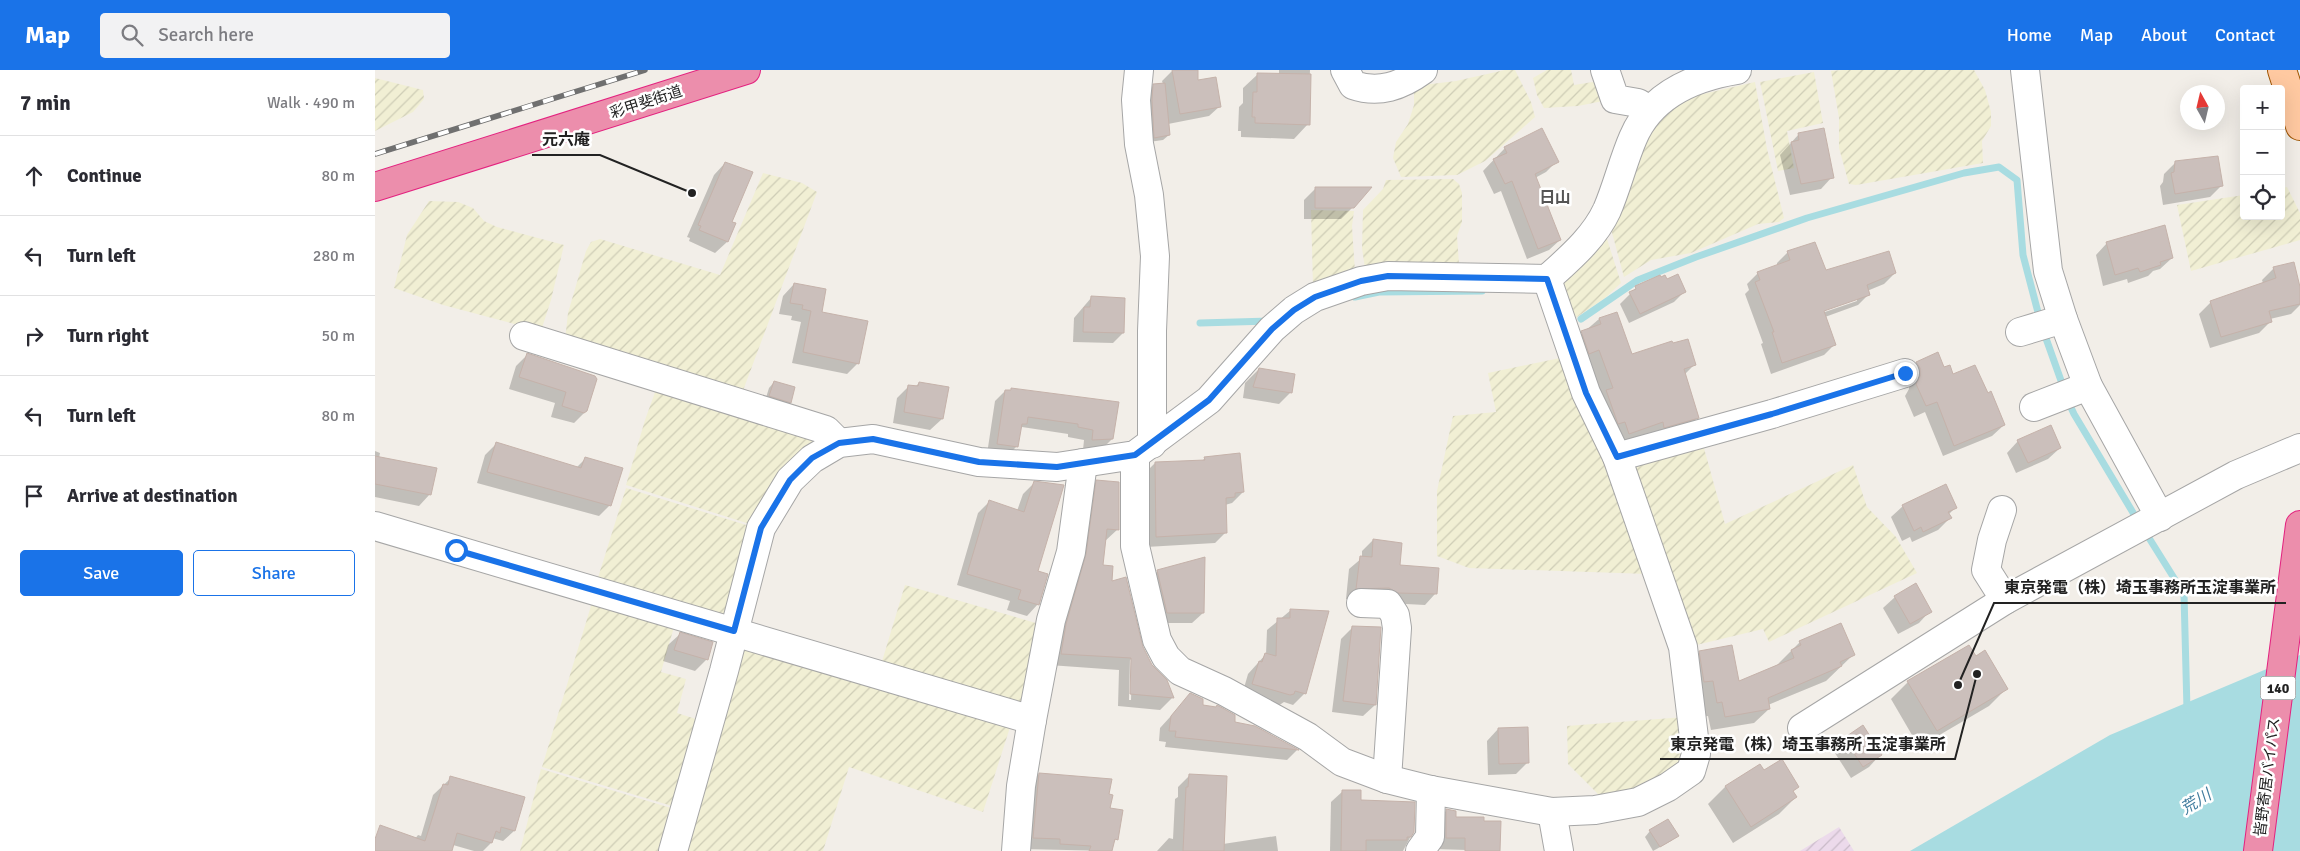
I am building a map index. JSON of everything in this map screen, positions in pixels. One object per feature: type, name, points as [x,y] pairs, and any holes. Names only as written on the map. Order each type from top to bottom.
[{"type":"highway","name":"彩甲斐街道","points":[[375,187],[746,70]]},
{"type":"highway","name":"皆野寄居バイパス","points":[[2258,851],[2300,525]]},
{"type":"main road","points":[[2282,70],[2300,126]]},
{"type":"street","points":[[1139,70],[1136,100],[1139,144],[1149,195],[1155,256],[1144,449],[1135,546],[1157,640],[1166,658],[1180,671],[1224,691],[1308,737],[1342,762],[1387,779],[1431,790],[1552,812],[1595,810],[1638,802],[1668,787],[1691,770],[1696,754],[1683,647],[1617,457],[1586,393],[1547,279]]},
{"type":"street","points":[[1345,70],[1353,85],[1363,88],[1393,88],[1407,82],[1423,70]]},
{"type":"street","points":[[1605,70],[1615,99],[1638,102],[1650,110]]},
{"type":"street","points":[[673,851],[761,528],[790,480],[812,458],[839,443],[873,439],[979,462],[1057,467],[1144,449],[1209,400],[1272,329],[1294,310],[1335,289],[1388,276],[1547,279],[1588,241],[1607,210],[1634,136],[1650,110],[1674,90],[1716,73],[1737,70]]},
{"type":"street","points":[[2025,70],[2048,271],[2063,319],[2088,386],[2160,517]]},
{"type":"street","points":[[2020,332],[2063,319]]},
{"type":"street","points":[[523,336],[826,430],[839,443]]},
{"type":"street","points":[[1617,457],[1772,414],[1905,373]]},
{"type":"street","points":[[2034,407],[2088,386]]},
{"type":"street","points":[[1802,728],[2005,600],[2236,475],[2300,448]]},
{"type":"street","points":[[1016,851],[1021,786],[1032,720],[1051,620],[1071,552],[1083,463]]},
{"type":"street","points":[[2002,510],[1992,540],[1986,570],[2005,600]]},
{"type":"street","points":[[375,526],[1032,720]]},
{"type":"street","points":[[1361,603],[1388,604],[1395,615],[1397,628],[1387,779]]},
{"type":"street","points":[[1420,851],[1430,837],[1431,790]]},
{"type":"street","points":[[1552,812],[1559,851]]},
{"type":"shaded area","points":[[1505,70],[1515,70],[1531,102],[1535,117],[1485,161],[1457,175],[1401,177],[1393,158],[1396,142],[1408,124],[1414,105],[1414,86],[1456,81]]},
{"type":"shaded area","points":[[1547,70],[1571,70],[1574,85],[1599,81],[1603,101],[1578,106],[1544,108],[1537,95],[1533,78]]},
{"type":"shaded area","points":[[1974,70],[1985,90],[1991,112],[1991,126],[1982,141],[1983,163],[1856,185],[1849,184],[1839,148],[1839,118],[1831,71]]},
{"type":"shaded area","points":[[1814,72],[1823,123],[1787,131],[1794,168],[1778,171],[1760,82]]},
{"type":"shaded area","points":[[375,78],[423,90],[424,99],[413,112],[375,131]]},
{"type":"shaded area","points":[[1755,82],[1767,149],[1784,218],[1779,222],[1758,224],[1691,253],[1651,260],[1624,277],[1611,229],[1652,129],[1668,111],[1690,97]]},
{"type":"shaded area","points":[[763,173],[802,183],[817,192],[741,396],[565,340],[568,313],[586,251],[591,242],[600,239],[720,275]]},
{"type":"shaded area","points":[[1453,179],[1459,184],[1462,193],[1462,222],[1457,236],[1459,264],[1365,268],[1362,248],[1363,210],[1383,189],[1386,180]]},
{"type":"shaded area","points":[[2285,187],[2287,187],[2300,213],[2300,240],[2191,271],[2177,205],[2240,196],[2240,220],[2285,220]]},
{"type":"shaded area","points":[[429,201],[458,202],[473,208],[484,221],[497,227],[564,245],[551,300],[541,331],[443,305],[394,288],[407,235]]},
{"type":"shaded area","points":[[1311,210],[1354,211],[1352,226],[1355,272],[1313,287]]},
{"type":"shaded area","points":[[1604,238],[1607,239],[1621,283],[1605,298],[1574,319],[1563,288],[1567,273]]},
{"type":"shaded area","points":[[1565,357],[1648,574],[1469,568],[1437,556],[1437,491],[1453,416],[1496,412],[1488,373]]},
{"type":"shaded area","points":[[658,384],[824,439],[795,457],[774,478],[762,502],[756,526],[626,485],[645,420]]},
{"type":"shaded area","points":[[1702,441],[1725,524],[1853,465],[1867,507],[1896,537],[1917,573],[1769,642],[1763,629],[1692,646],[1634,468],[1640,457]]},
{"type":"shaded area","points":[[626,488],[756,528],[729,615],[719,620],[596,584]]},
{"type":"shaded area","points":[[905,585],[1046,626],[1024,711],[880,668]]},
{"type":"shaded area","points":[[594,596],[676,620],[661,672],[686,679],[677,713],[699,720],[672,806],[542,767]]},
{"type":"shaded area","points":[[752,644],[1012,721],[983,812],[849,767],[823,851],[685,851],[740,651]]},
{"type":"shaded area","points":[[1685,717],[1684,764],[1641,789],[1602,798],[1568,764],[1567,726]]},
{"type":"shaded area","points":[[541,769],[671,808],[658,851],[520,851]]},
{"type":"shaded area","points":[[1839,827],[1854,851],[1800,851]]},
{"type":"water","name":"荒川","points":[[2300,655],[2300,851],[1910,851],[2110,735]]},
{"type":"building","points":[[1172,70],[1198,70],[1198,80],[1216,77],[1221,107],[1180,114]]},
{"type":"building","points":[[1257,73],[1311,74],[1310,125],[1255,123],[1255,117],[1252,117],[1253,92],[1257,92]]},
{"type":"building","points":[[1165,83],[1170,135],[1154,138],[1153,84]]},
{"type":"building","points":[[1542,128],[1559,162],[1535,174],[1561,240],[1538,249],[1512,181],[1505,184],[1493,159],[1507,153],[1504,147]]},
{"type":"building","points":[[1824,128],[1834,178],[1801,184],[1791,142],[1799,140],[1798,133]]},
{"type":"building","points":[[2218,156],[2223,186],[2175,194],[2171,173],[2174,172],[2175,161]]},
{"type":"building","points":[[725,162],[753,172],[732,222],[736,223],[728,242],[699,230],[701,226],[698,225]]},
{"type":"building","points":[[1315,187],[1372,187],[1354,208],[1315,208]]},
{"type":"building","points":[[2165,225],[2173,258],[2160,262],[2161,265],[2140,272],[2138,268],[2115,275],[2106,242]]},
{"type":"building","points":[[1815,242],[1826,270],[1889,251],[1896,273],[1867,285],[1870,295],[1824,311],[1836,345],[1782,363],[1772,332],[1774,332],[1755,282],[1760,280],[1757,272],[1790,260],[1787,251]]},
{"type":"building","points":[[2294,262],[2300,287],[2300,304],[2269,311],[2272,322],[2221,337],[2210,301],[2276,278],[2273,267]]},
{"type":"building","points":[[1678,274],[1686,292],[1640,314],[1629,292],[1636,289],[1635,286],[1660,275],[1661,277],[1665,275],[1667,279]]},
{"type":"building","points":[[794,283],[826,289],[822,312],[868,321],[859,364],[803,352],[811,311],[802,309],[803,305],[790,303]]},
{"type":"building","points":[[1091,296],[1125,298],[1124,333],[1083,332],[1084,307],[1090,307]]},
{"type":"building","points":[[1617,312],[1632,354],[1672,341],[1673,343],[1688,339],[1696,365],[1684,369],[1699,418],[1664,428],[1663,422],[1629,434],[1625,422],[1618,424],[1606,390],[1613,388],[1599,350],[1589,354],[1581,331],[1601,324],[1599,318]]},
{"type":"building","points":[[1938,352],[1944,367],[1950,365],[1953,374],[1975,365],[1988,393],[1991,391],[2005,425],[1954,446],[1937,402],[1926,406],[1916,384],[1920,376],[1920,368],[1916,362]]},
{"type":"building","points":[[527,353],[595,376],[597,379],[587,411],[584,413],[562,406],[566,392],[519,377]]},
{"type":"building","points":[[1259,368],[1295,374],[1292,393],[1253,387]]},
{"type":"building","points":[[774,381],[795,387],[791,403],[769,396]]},
{"type":"building","points":[[919,382],[949,387],[943,419],[904,412],[908,385],[918,386]]},
{"type":"building","points":[[1011,388],[1119,402],[1113,439],[1092,440],[1093,430],[1078,427],[1078,424],[1028,417],[1027,424],[1022,424],[1018,447],[997,444],[1005,390],[1011,390]]},
{"type":"building","points":[[2051,425],[2061,448],[2028,463],[2017,440]]},
{"type":"building","points":[[496,442],[581,468],[585,457],[623,468],[611,506],[487,472]]},
{"type":"building","points":[[1240,453],[1244,492],[1235,493],[1235,497],[1226,498],[1227,533],[1156,537],[1155,462],[1205,460],[1204,457]]},
{"type":"building","points":[[375,456],[437,468],[431,495],[375,484]]},
{"type":"building","points":[[1096,480],[1119,482],[1119,530],[1107,529],[1103,565],[1113,566],[1112,581],[1126,577],[1143,647],[1152,665],[1167,680],[1174,698],[1130,694],[1131,658],[1061,654],[1066,624],[1086,554]]},
{"type":"building","points":[[1034,481],[1064,485],[1038,571],[1048,574],[1039,605],[1018,599],[1021,590],[967,574],[989,500],[1024,512]]},
{"type":"building","points":[[1946,484],[1957,508],[1948,512],[1952,518],[1923,532],[1921,527],[1914,531],[1902,505]]},
{"type":"building","points":[[1373,539],[1402,543],[1400,565],[1439,568],[1437,594],[1398,593],[1389,588],[1356,589],[1360,556],[1372,557]]},
{"type":"building","points":[[1205,557],[1204,613],[1167,613],[1157,570]]},
{"type":"building","points":[[1916,583],[1932,612],[1910,624],[1894,596]]},
{"type":"building","points":[[1290,609],[1329,611],[1306,694],[1295,691],[1294,694],[1290,695],[1252,684],[1259,661],[1262,662],[1265,653],[1276,656],[1277,618],[1290,618]]},
{"type":"building","points":[[1841,623],[1855,655],[1840,662],[1842,666],[1768,698],[1770,709],[1725,717],[1722,702],[1717,703],[1713,681],[1704,682],[1699,651],[1732,645],[1739,681],[1794,658],[1791,650],[1801,645],[1799,641]]},
{"type":"building","points":[[1352,626],[1381,627],[1376,705],[1343,701]]},
{"type":"building","points":[[680,632],[713,642],[708,660],[674,650]]},
{"type":"building","points":[[1969,645],[1976,656],[1985,650],[2008,689],[1937,731],[1907,681]]},
{"type":"building","points":[[1190,693],[1203,699],[1203,705],[1216,707],[1217,705],[1235,715],[1235,722],[1255,726],[1299,750],[1175,737],[1176,731],[1169,731],[1171,716]]},
{"type":"building","points":[[1863,725],[1882,755],[1863,767],[1844,738]]},
{"type":"building","points":[[1528,727],[1529,763],[1499,764],[1498,728]]},
{"type":"building","points":[[1782,759],[1799,787],[1793,791],[1797,797],[1751,827],[1725,786],[1760,764],[1764,770]]},
{"type":"building","points":[[1039,773],[1112,779],[1109,794],[1113,795],[1110,808],[1123,810],[1118,840],[1115,839],[1112,851],[1089,851],[1091,846],[1060,844],[1060,839],[1033,838]]},
{"type":"building","points":[[1189,774],[1227,776],[1224,851],[1183,851],[1186,787],[1188,787]]},
{"type":"building","points":[[450,776],[525,797],[515,831],[501,827],[500,833],[496,831],[492,843],[457,833],[452,851],[375,851],[375,839],[380,825],[425,841],[443,784],[448,785]]},
{"type":"building","points":[[1342,790],[1361,790],[1361,800],[1415,802],[1414,832],[1411,837],[1407,837],[1407,840],[1366,840],[1366,851],[1341,851]]},
{"type":"building","points":[[1446,809],[1456,811],[1456,817],[1484,817],[1484,821],[1501,821],[1500,851],[1465,851],[1465,838],[1446,838]]},
{"type":"building","points":[[1668,819],[1679,836],[1660,847],[1649,830]]},
{"type":"waterway","points":[[1581,319],[1638,280],[1696,257],[1807,218],[1964,173],[1999,167],[2017,180],[2023,255],[2040,320]]},
{"type":"waterway","points":[[1355,297],[1379,292],[1482,291]]},
{"type":"waterway","points":[[1200,323],[1270,321]]},
{"type":"waterway","points":[[2043,330],[2064,389]]},
{"type":"waterway","points":[[2067,399],[2138,521]]},
{"type":"waterway","points":[[2144,530],[2184,594],[2187,710]]},
{"type":"railway","points":[[375,154],[645,70]]},
{"type":"place","name":"元六庵","points":[[692,193]]},
{"type":"place","name":"東京発電（株）埼玉事務所 玉淀事業所","points":[[1977,674]]},
{"type":"place","name":"東京発電（株）埼玉事務所玉淀事業所","points":[[1958,685]]},
{"type":"district","name":"日山","points":[[1555,198]]},
{"type":"route","points":[[456,550],[734,631],[761,528],[790,480],[812,458],[839,443],[873,439],[979,462],[1057,467],[1135,455],[1209,400],[1272,329],[1294,310],[1315,297],[1335,289],[1361,281],[1388,276],[1547,279],[1586,393],[1617,457],[1772,414],[1905,373]]}]
